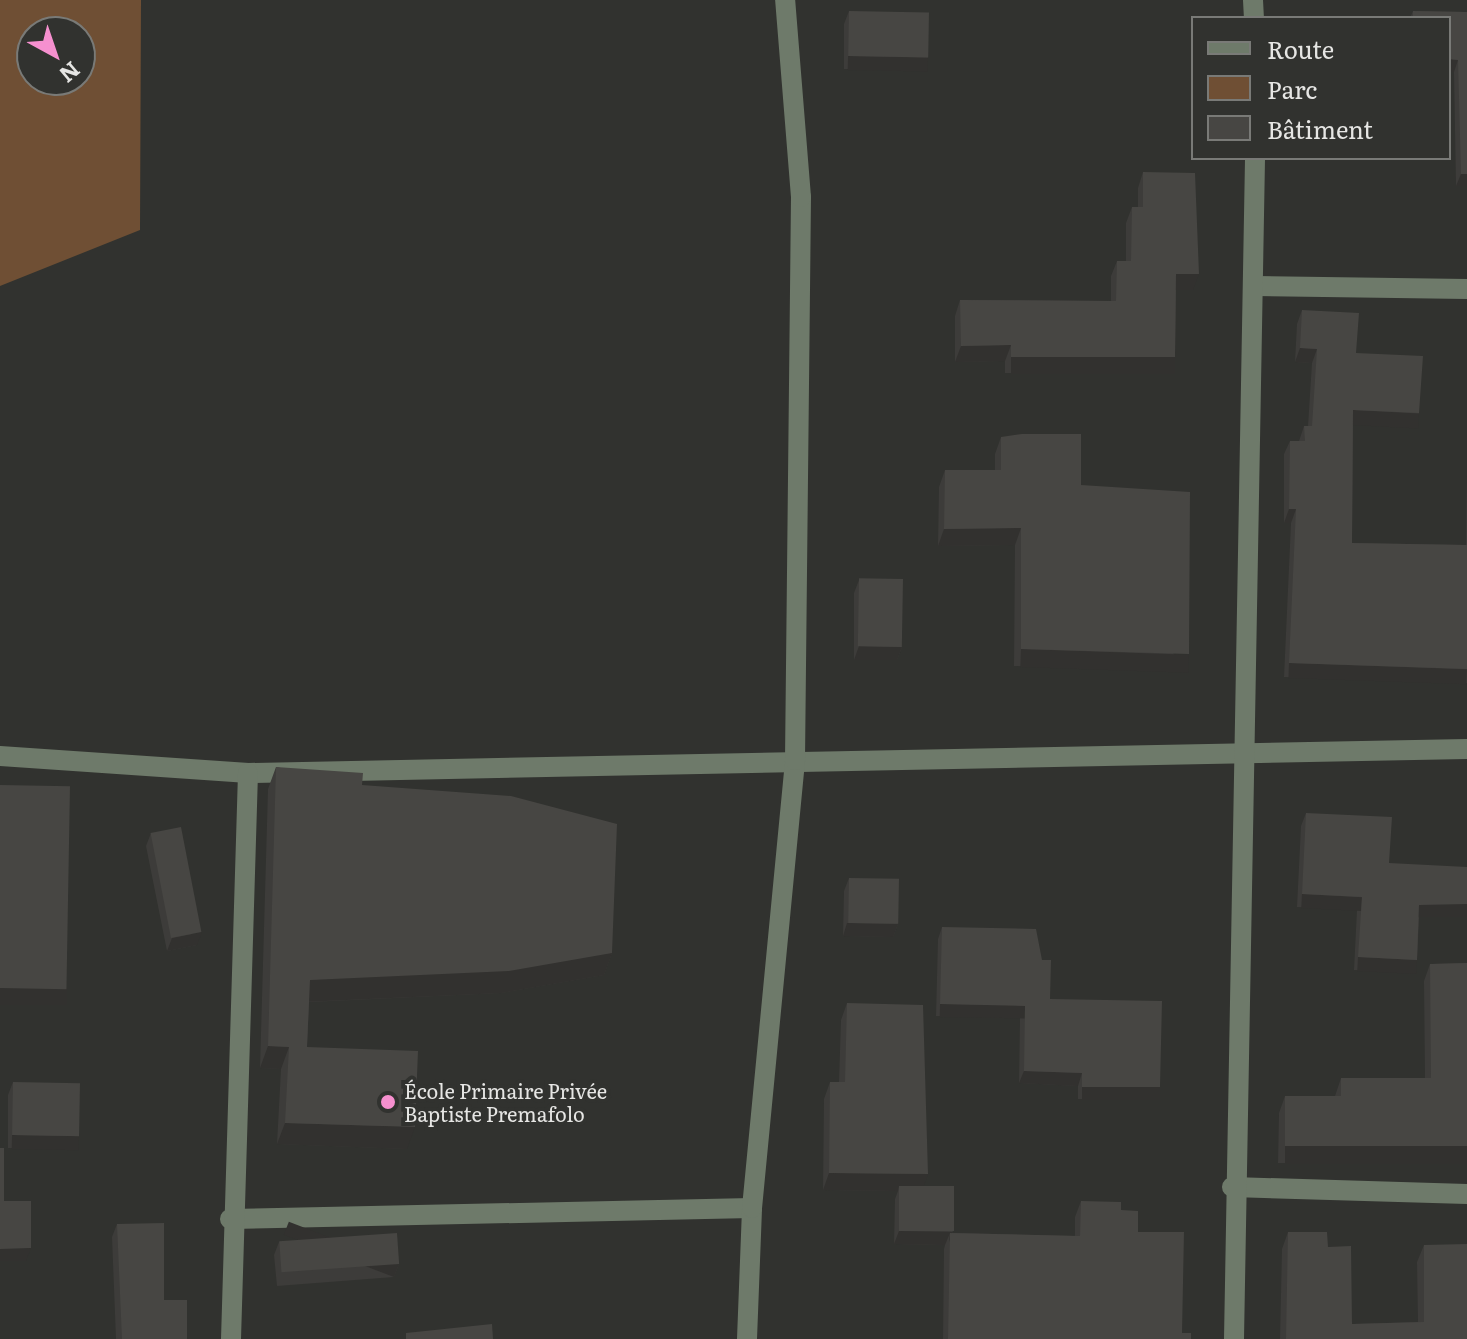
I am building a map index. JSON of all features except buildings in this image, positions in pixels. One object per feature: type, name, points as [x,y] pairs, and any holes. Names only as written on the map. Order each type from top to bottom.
[{"type":"street","points":[[747,1339],[752,1208],[795,760],[801,197],[785,0]]},
{"type":"street","points":[[1234,1339],[1232,1187],[1239,752],[1256,286],[1255,160]]},
{"type":"street","points":[[1256,286],[1467,289]]},
{"type":"street","points":[[0,756],[248,773],[1467,749]]},
{"type":"street","points":[[231,1339],[230,1219],[248,773]]},
{"type":"street","points":[[1232,1187],[1467,1194]]},
{"type":"street","points":[[230,1219],[752,1208]]},
{"type":"green space","points":[[0,0],[141,0],[140,230],[0,286]]},
{"type":"place","name":"École Primaire Privée Baptiste Premafolo","points":[[388,1102]]}]
